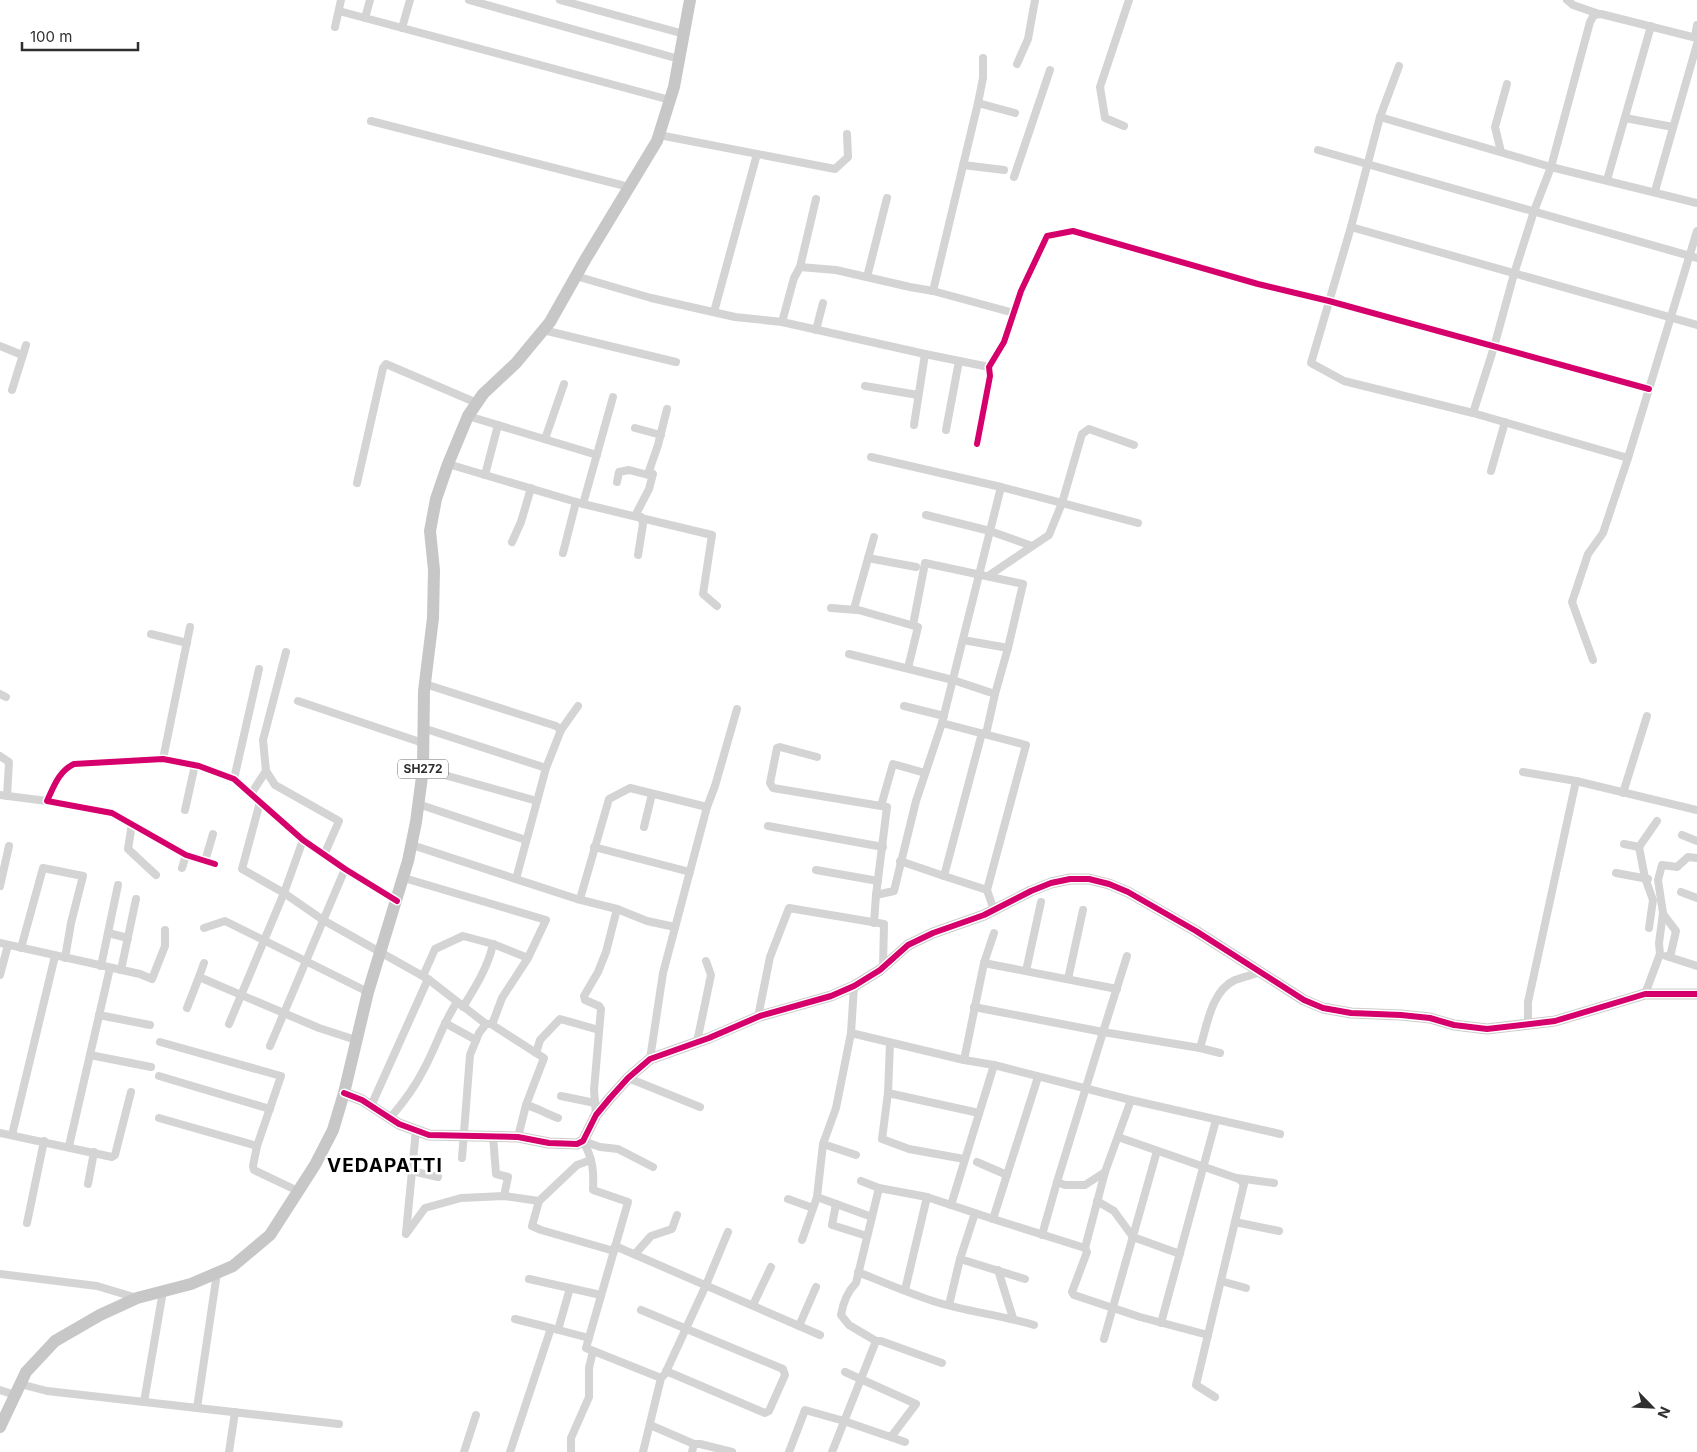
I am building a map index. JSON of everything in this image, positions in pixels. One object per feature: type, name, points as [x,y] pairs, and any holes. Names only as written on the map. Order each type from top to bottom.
[{"type":"main road","name":"SH272","points":[[0,1424],[26,1372],[55,1341],[100,1315],[137,1298],[191,1284],[233,1266],[270,1235],[315,1165],[333,1130],[344,1093],[368,992],[404,878],[412,845],[423,769],[425,684],[433,618],[434,570],[430,531],[436,499],[468,416],[483,394],[516,363],[550,322],[657,141],[674,87],[690,0]]},
{"type":"street","points":[[335,27],[341,0]]},
{"type":"street","points":[[365,18],[370,0]]},
{"type":"street","points":[[402,28],[410,0]]},
{"type":"street","points":[[469,0],[484,2],[679,59]]},
{"type":"street","points":[[560,0],[684,34]]},
{"type":"street","points":[[1017,64],[1028,39],[1036,0]]},
{"type":"street","points":[[1124,126],[1105,118],[1100,87],[1129,0]]},
{"type":"street","points":[[1567,0],[1572,5],[1601,14],[1696,39]]},
{"type":"street","points":[[339,11],[670,100]]},
{"type":"street","points":[[1474,413],[1514,274],[1534,211],[1551,167],[1590,22],[1594,15],[1601,14]]},
{"type":"street","points":[[1654,191],[1696,39],[1697,25]]},
{"type":"street","points":[[1607,180],[1651,26]]},
{"type":"street","points":[[933,290],[978,102],[983,78],[983,58]]},
{"type":"street","points":[[1399,66],[1380,117],[1351,227],[1311,363],[1344,380],[1474,413],[1628,458]]},
{"type":"street","points":[[1014,176],[1050,70]]},
{"type":"street","points":[[1501,152],[1495,126],[1507,84]]},
{"type":"street","points":[[978,102],[1015,113]]},
{"type":"street","points":[[1380,117],[1551,167],[1697,202]]},
{"type":"street","points":[[1625,118],[1673,127]]},
{"type":"street","points":[[371,121],[629,187]]},
{"type":"street","points":[[659,135],[835,169],[848,157],[848,134]]},
{"type":"street","points":[[1318,150],[1693,257]]},
{"type":"street","points":[[714,312],[757,154]]},
{"type":"street","points":[[963,165],[1004,170]]},
{"type":"street","points":[[867,277],[887,198]]},
{"type":"street","points":[[782,322],[794,278],[800,267],[816,199]]},
{"type":"street","points":[[1351,227],[1697,325]]},
{"type":"street","points":[[977,444],[990,376],[989,367],[1004,342],[1021,291],[1047,236],[1074,231],[1258,284],[1329,301],[1649,389]]},
{"type":"street","points":[[1593,660],[1572,602],[1588,554],[1603,533],[1628,458],[1670,318],[1693,257],[1697,231]]},
{"type":"street","points":[[800,267],[836,270],[910,287],[933,290],[1014,313]]},
{"type":"street","points":[[576,276],[651,298],[714,312],[782,322],[989,367]]},
{"type":"street","points":[[816,330],[823,304]]},
{"type":"street","points":[[543,330],[676,362]]},
{"type":"street","points":[[12,390],[26,345]]},
{"type":"street","points":[[0,346],[22,355]]},
{"type":"street","points":[[914,424],[924,354]]},
{"type":"street","points":[[946,430],[959,361]]},
{"type":"street","points":[[357,483],[382,368],[386,364],[477,404]]},
{"type":"street","points":[[545,439],[564,384]]},
{"type":"street","points":[[865,386],[918,395]]},
{"type":"street","points":[[563,552],[597,454],[613,397]]},
{"type":"street","points":[[638,516],[653,474],[649,472],[667,409]]},
{"type":"street","points":[[468,416],[597,454]]},
{"type":"street","points":[[1490,471],[1504,422]]},
{"type":"street","points":[[485,474],[498,425]]},
{"type":"street","points":[[635,428],[661,435]]},
{"type":"street","points":[[984,575],[1049,535],[1062,503],[1082,434],[1089,429],[1134,445]]},
{"type":"street","points":[[871,456],[1001,487],[1138,523]]},
{"type":"street","points":[[448,464],[579,503],[712,535],[703,594],[718,606]]},
{"type":"street","points":[[616,482],[619,472],[628,470],[652,476]]},
{"type":"street","points":[[876,895],[894,891],[900,861],[925,773],[943,719],[963,640],[984,575],[990,531],[1001,487]]},
{"type":"street","points":[[512,542],[521,522],[531,488]]},
{"type":"street","points":[[926,515],[990,531],[1032,546]]},
{"type":"street","points":[[638,516],[643,524],[638,555]]},
{"type":"street","points":[[857,610],[855,605],[874,537]]},
{"type":"street","points":[[868,558],[916,567]]},
{"type":"street","points":[[913,625],[925,563],[984,575],[1023,586],[1008,648],[944,876]]},
{"type":"street","points":[[831,608],[857,610],[918,627],[908,668]]},
{"type":"street","points":[[163,759],[190,627]]},
{"type":"street","points":[[151,634],[187,642]]},
{"type":"street","points":[[963,640],[1008,648]]},
{"type":"street","points":[[286,652],[263,740],[266,771],[275,785],[339,821],[324,854]]},
{"type":"street","points":[[849,654],[953,680],[995,694]]},
{"type":"street","points":[[234,780],[259,669]]},
{"type":"street","points":[[425,684],[556,726],[561,730]]},
{"type":"street","points":[[298,701],[423,743]]},
{"type":"street","points":[[516,879],[546,768],[561,730],[578,706]]},
{"type":"street","points":[[904,706],[984,734],[1026,745],[987,890],[994,910]]},
{"type":"street","points":[[650,1059],[663,973],[707,807],[715,786],[737,709]]},
{"type":"street","points":[[1622,792],[1647,716]]},
{"type":"street","points":[[423,728],[546,768]]},
{"type":"street","points":[[817,757],[780,747],[777,748],[770,783],[773,788],[887,807],[874,923]]},
{"type":"street","points":[[0,756],[9,762],[4,795],[112,813],[186,855],[215,864]]},
{"type":"street","points":[[47,801],[62,772],[74,764],[163,759],[195,765],[234,780],[303,840],[345,870],[397,901]]},
{"type":"street","points":[[881,806],[893,764],[925,773]]},
{"type":"street","points":[[185,810],[195,765]]},
{"type":"street","points":[[423,769],[537,801]]},
{"type":"street","points":[[251,794],[266,771]]},
{"type":"street","points":[[1523,772],[1576,781],[1697,810]]},
{"type":"street","points":[[1528,1024],[1528,1002],[1576,781]]},
{"type":"street","points":[[580,899],[609,799],[630,788],[707,807]]},
{"type":"street","points":[[644,826],[652,794]]},
{"type":"street","points":[[260,802],[242,869],[284,893],[323,920],[425,978],[488,1024],[544,1058],[526,1105],[518,1137]]},
{"type":"street","points":[[418,804],[526,840]]},
{"type":"street","points":[[1649,928],[1653,900],[1645,878],[1639,847],[1656,821]]},
{"type":"street","points":[[132,824],[128,849],[156,875]]},
{"type":"street","points":[[768,826],[882,847]]},
{"type":"street","points":[[205,861],[213,834]]},
{"type":"street","points":[[1682,835],[1697,841]]},
{"type":"street","points":[[229,1024],[263,939],[284,893],[303,840]]},
{"type":"street","points":[[1624,844],[1639,847]]},
{"type":"street","points":[[412,845],[617,909],[647,921],[675,927]]},
{"type":"street","points":[[0,886],[9,846]]},
{"type":"street","points":[[594,848],[690,872]]},
{"type":"street","points":[[182,868],[186,855]]},
{"type":"street","points":[[1645,994],[1660,954],[1659,943],[1663,914],[1658,880],[1662,865],[1677,866],[1688,857],[1697,858]]},
{"type":"street","points":[[900,861],[987,890]]},
{"type":"street","points":[[21,948],[43,868],[83,876],[64,958]]},
{"type":"street","points":[[270,1046],[345,870]]},
{"type":"street","points":[[816,870],[878,881]]},
{"type":"street","points":[[1616,873],[1658,880]]},
{"type":"street","points":[[404,878],[546,920],[528,958],[502,998],[495,1019],[488,1024],[476,1040],[470,1054],[462,1158]]},
{"type":"street","points":[[344,1093],[362,1100],[399,1124],[429,1135],[518,1137],[549,1143],[578,1144],[584,1141],[596,1115],[628,1078],[650,1059],[758,1017],[831,996],[854,986],[883,967],[908,945],[933,933],[994,910],[1031,891],[1051,883],[1070,880],[1089,879],[1109,884],[1128,892],[1196,931],[1304,1000],[1323,1008],[1352,1013],[1430,1018],[1454,1025],[1487,1029],[1555,1022],[1645,994],[1697,994]]},
{"type":"street","points":[[101,966],[118,885]]},
{"type":"street","points":[[1681,892],[1697,898],[1697,904]]},
{"type":"street","points":[[121,970],[136,898]]},
{"type":"street","points":[[1026,971],[1041,902]]},
{"type":"street","points":[[758,1017],[770,957],[789,908],[884,924],[883,967]]},
{"type":"street","points":[[596,1115],[594,1090],[601,1009],[599,1006],[585,1000],[584,996],[598,972],[606,952],[617,909]]},
{"type":"street","points":[[1068,979],[1083,910]]},
{"type":"street","points":[[1663,914],[1676,931],[1670,957]]},
{"type":"street","points":[[204,928],[225,921],[368,992]]},
{"type":"street","points":[[0,975],[4,944],[140,974],[152,979],[165,946],[164,930]]},
{"type":"street","points":[[108,933],[128,938]]},
{"type":"street","points":[[964,1060],[984,963],[994,933]]},
{"type":"street","points":[[371,1106],[435,950],[463,936],[493,944],[528,958]]},
{"type":"street","points":[[390,1118],[424,1070],[445,1023],[483,974],[490,958],[493,944]]},
{"type":"street","points":[[1660,954],[1697,966]]},
{"type":"street","points":[[12,1135],[55,956]]},
{"type":"street","points":[[1042,1235],[1127,956]]},
{"type":"street","points":[[697,1042],[711,975],[706,961]]},
{"type":"street","points":[[187,1008],[204,963]]},
{"type":"street","points":[[984,963],[1116,989]]},
{"type":"street","points":[[68,1146],[110,968]]},
{"type":"street","points":[[1200,1048],[1212,1006],[1222,991],[1233,981],[1261,972]]},
{"type":"street","points":[[198,977],[319,1028],[356,1040]]},
{"type":"street","points":[[802,1240],[817,1197],[823,1144],[836,1108],[851,1033],[854,986]]},
{"type":"street","points":[[974,1007],[1220,1053]]},
{"type":"street","points":[[99,1016],[150,1025]]},
{"type":"street","points":[[536,1053],[540,1040],[560,1019],[599,1030]]},
{"type":"street","points":[[445,1023],[476,1040]]},
{"type":"street","points":[[851,1033],[964,1060],[994,1065],[1131,1100],[1280,1134]]},
{"type":"street","points":[[160,1042],[281,1076],[257,1146],[253,1166],[254,1170],[298,1191]]},
{"type":"street","points":[[890,1043],[888,1093],[882,1139],[909,1149],[964,1159]]},
{"type":"street","points":[[90,1055],[151,1067]]},
{"type":"street","points":[[951,1205],[994,1065]]},
{"type":"street","points":[[159,1076],[270,1109]]},
{"type":"street","points":[[993,1219],[1038,1077]]},
{"type":"street","points":[[628,1078],[700,1107]]},
{"type":"street","points":[[0,1133],[68,1146],[112,1157],[115,1155],[131,1092]]},
{"type":"street","points":[[888,1093],[979,1114]]},
{"type":"street","points":[[561,1096],[595,1103]]},
{"type":"street","points":[[1131,1100],[1105,1172],[1085,1248],[1086,1252],[1072,1292],[1112,1308],[1208,1335]]},
{"type":"street","points":[[526,1105],[540,1109],[546,1114],[558,1118]]},
{"type":"street","points":[[159,1118],[257,1146]]},
{"type":"street","points":[[1161,1323],[1216,1120]]},
{"type":"street","points":[[416,1130],[406,1234],[425,1208],[461,1198],[504,1196],[539,1201]]},
{"type":"street","points":[[492,1136],[496,1174],[508,1177],[504,1196]]},
{"type":"street","points":[[1118,1137],[1237,1178],[1274,1183]]},
{"type":"street","points":[[584,1141],[594,1170],[593,1190],[628,1202],[586,1348],[664,1375],[765,1414],[769,1411],[785,1375],[783,1369],[642,1310]]},
{"type":"street","points":[[584,1141],[600,1147],[618,1149],[654,1167]]},
{"type":"street","points":[[27,1223],[44,1142]]},
{"type":"street","points":[[823,1144],[856,1155]]},
{"type":"street","points":[[1104,1339],[1157,1150]]},
{"type":"street","points":[[88,1184],[94,1152]]},
{"type":"street","points":[[591,1160],[577,1165],[539,1201],[532,1226],[635,1254],[820,1335]]},
{"type":"street","points":[[977,1162],[1007,1175]]},
{"type":"street","points":[[412,1170],[438,1177]]},
{"type":"street","points":[[1057,1182],[1065,1185],[1085,1185],[1105,1172]]},
{"type":"street","points":[[1215,1397],[1196,1385],[1244,1184],[1237,1178]]},
{"type":"street","points":[[861,1181],[879,1188],[927,1197],[1085,1248]]},
{"type":"street","points":[[879,1188],[856,1283],[850,1289],[842,1306],[841,1315],[849,1325],[876,1341],[881,1341],[942,1363]]},
{"type":"street","points":[[817,1197],[872,1217]]},
{"type":"street","points":[[905,1290],[927,1197]]},
{"type":"street","points":[[788,1199],[814,1208]]},
{"type":"street","points":[[1097,1201],[1114,1210],[1133,1237],[1180,1254]]},
{"type":"street","points":[[836,1204],[832,1225],[867,1236]]},
{"type":"street","points":[[949,1305],[960,1259],[975,1213]]},
{"type":"street","points":[[635,1254],[651,1236],[672,1229],[676,1215]]},
{"type":"street","points":[[1235,1222],[1279,1231]]},
{"type":"street","points":[[643,1452],[664,1375],[706,1285],[728,1232]]},
{"type":"street","points":[[960,1259],[1025,1279]]},
{"type":"street","points":[[753,1305],[770,1267]]},
{"type":"street","points":[[998,1270],[1013,1318]]},
{"type":"street","points":[[858,1272],[933,1301],[966,1310],[1013,1318],[1034,1325]]},
{"type":"street","points":[[197,1408],[217,1273]]},
{"type":"street","points":[[0,1274],[97,1286],[137,1298]]},
{"type":"street","points":[[529,1279],[601,1295]]},
{"type":"street","points":[[1220,1281],[1246,1288]]},
{"type":"street","points":[[799,1326],[816,1287]]},
{"type":"street","points":[[510,1452],[570,1288]]},
{"type":"street","points":[[144,1402],[163,1291]]},
{"type":"street","points":[[515,1319],[589,1338]]},
{"type":"street","points":[[832,1452],[876,1341]]},
{"type":"street","points":[[571,1452],[571,1438],[590,1397],[589,1368],[592,1351]]},
{"type":"street","points":[[845,1372],[916,1404],[891,1437]]},
{"type":"street","points":[[0,1390],[47,1391],[339,1424]]},
{"type":"street","points":[[789,1452],[805,1410],[844,1420],[905,1442]]},
{"type":"street","points":[[229,1452],[235,1412]]},
{"type":"street","points":[[464,1452],[476,1415]]},
{"type":"street","points":[[650,1425],[693,1448],[700,1444],[732,1452]]},
{"type":"cycle path","points":[[977,444],[990,376],[989,367],[1004,342],[1021,291],[1047,236],[1073,231],[1258,284],[1329,301],[1649,389]]},
{"type":"cycle path","points":[[215,864],[186,855],[112,813],[47,801],[61,775],[74,764],[163,759],[199,766],[234,779],[303,840],[397,901]]},
{"type":"cycle path","points":[[344,1093],[362,1100],[399,1124],[429,1135],[518,1137],[549,1143],[577,1144],[583,1141],[596,1115],[610,1098],[628,1078],[650,1059],[709,1038],[760,1016],[831,996],[854,986],[880,970],[908,945],[933,933],[984,915],[1031,891],[1051,883],[1070,879],[1089,879],[1109,884],[1128,892],[1196,931],[1304,1000],[1323,1008],[1351,1013],[1430,1018],[1454,1025],[1487,1029],[1555,1021],[1645,994],[1697,994]]},
{"type":"district","name":"VEDAPATTI","points":[[385,1165]]}]
